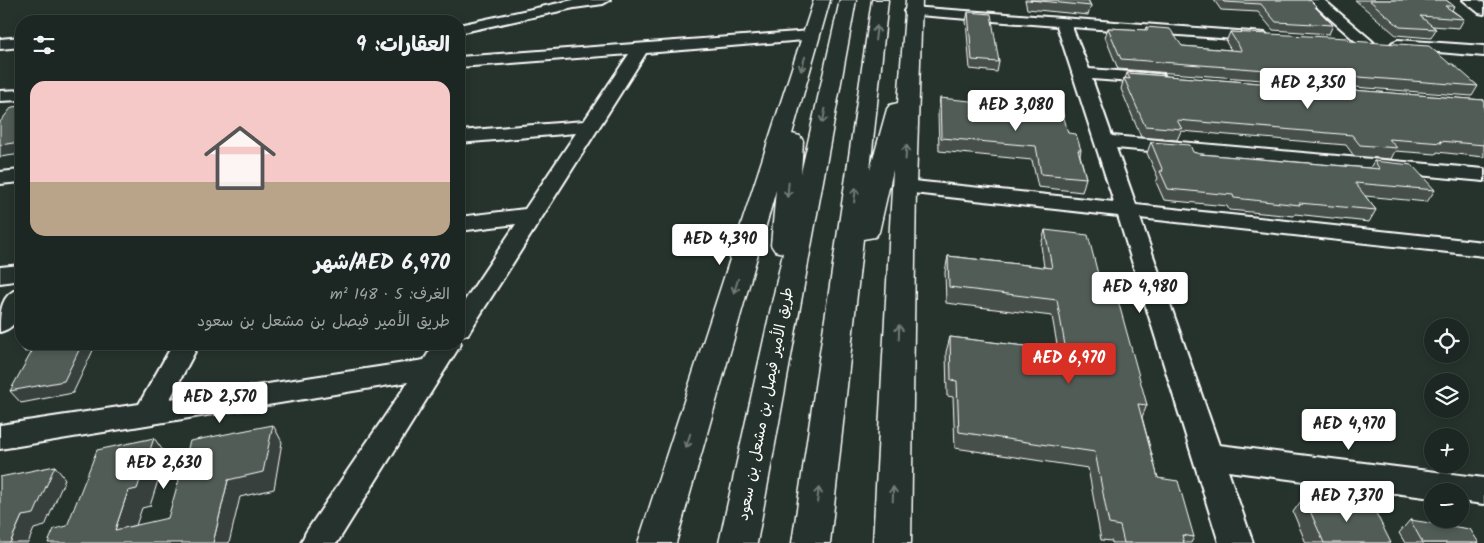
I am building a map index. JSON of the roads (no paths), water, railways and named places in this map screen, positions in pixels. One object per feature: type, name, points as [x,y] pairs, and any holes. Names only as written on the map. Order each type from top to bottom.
[{"type":"main road","points":[[657,543],[822,0]]},
{"type":"main road","name":"طريق الأمير فيصل بن مشعل بن سعود","points":[[738,543],[848,0]]},
{"type":"main road","points":[[811,543],[880,0]]},
{"type":"main road","points":[[892,543],[904,186],[913,8]]},
{"type":"main road","points":[[836,347],[912,44]]},
{"type":"main road","points":[[775,360],[796,89]]},
{"type":"street","points":[[465,28],[574,4],[603,0]]},
{"type":"street","points":[[1316,0],[1376,44]]},
{"type":"street","points":[[1470,0],[1484,10]]},
{"type":"street","points":[[913,8],[1063,22],[1278,37]]},
{"type":"street","points":[[1063,22],[1082,73],[1236,543]]},
{"type":"street","points":[[465,62],[811,36]]},
{"type":"street","points":[[1337,41],[1484,51]]},
{"type":"street","points":[[0,44],[15,43]]},
{"type":"street","points":[[465,319],[641,48]]},
{"type":"street","points":[[1082,73],[1170,80]]},
{"type":"street","points":[[465,136],[590,126]]},
{"type":"street","points":[[1104,141],[1484,175]]},
{"type":"street","points":[[0,178],[15,177]]},
{"type":"street","points":[[904,186],[1127,212],[1484,249]]},
{"type":"street","points":[[465,223],[532,215]]},
{"type":"street","points":[[0,275],[15,274]]},
{"type":"street","points":[[0,323],[15,304]]},
{"type":"street","points":[[148,413],[183,350]]},
{"type":"street","points":[[318,543],[444,350]]},
{"type":"street","points":[[0,437],[432,368]]},
{"type":"street","points":[[1208,456],[1484,491]]}]
